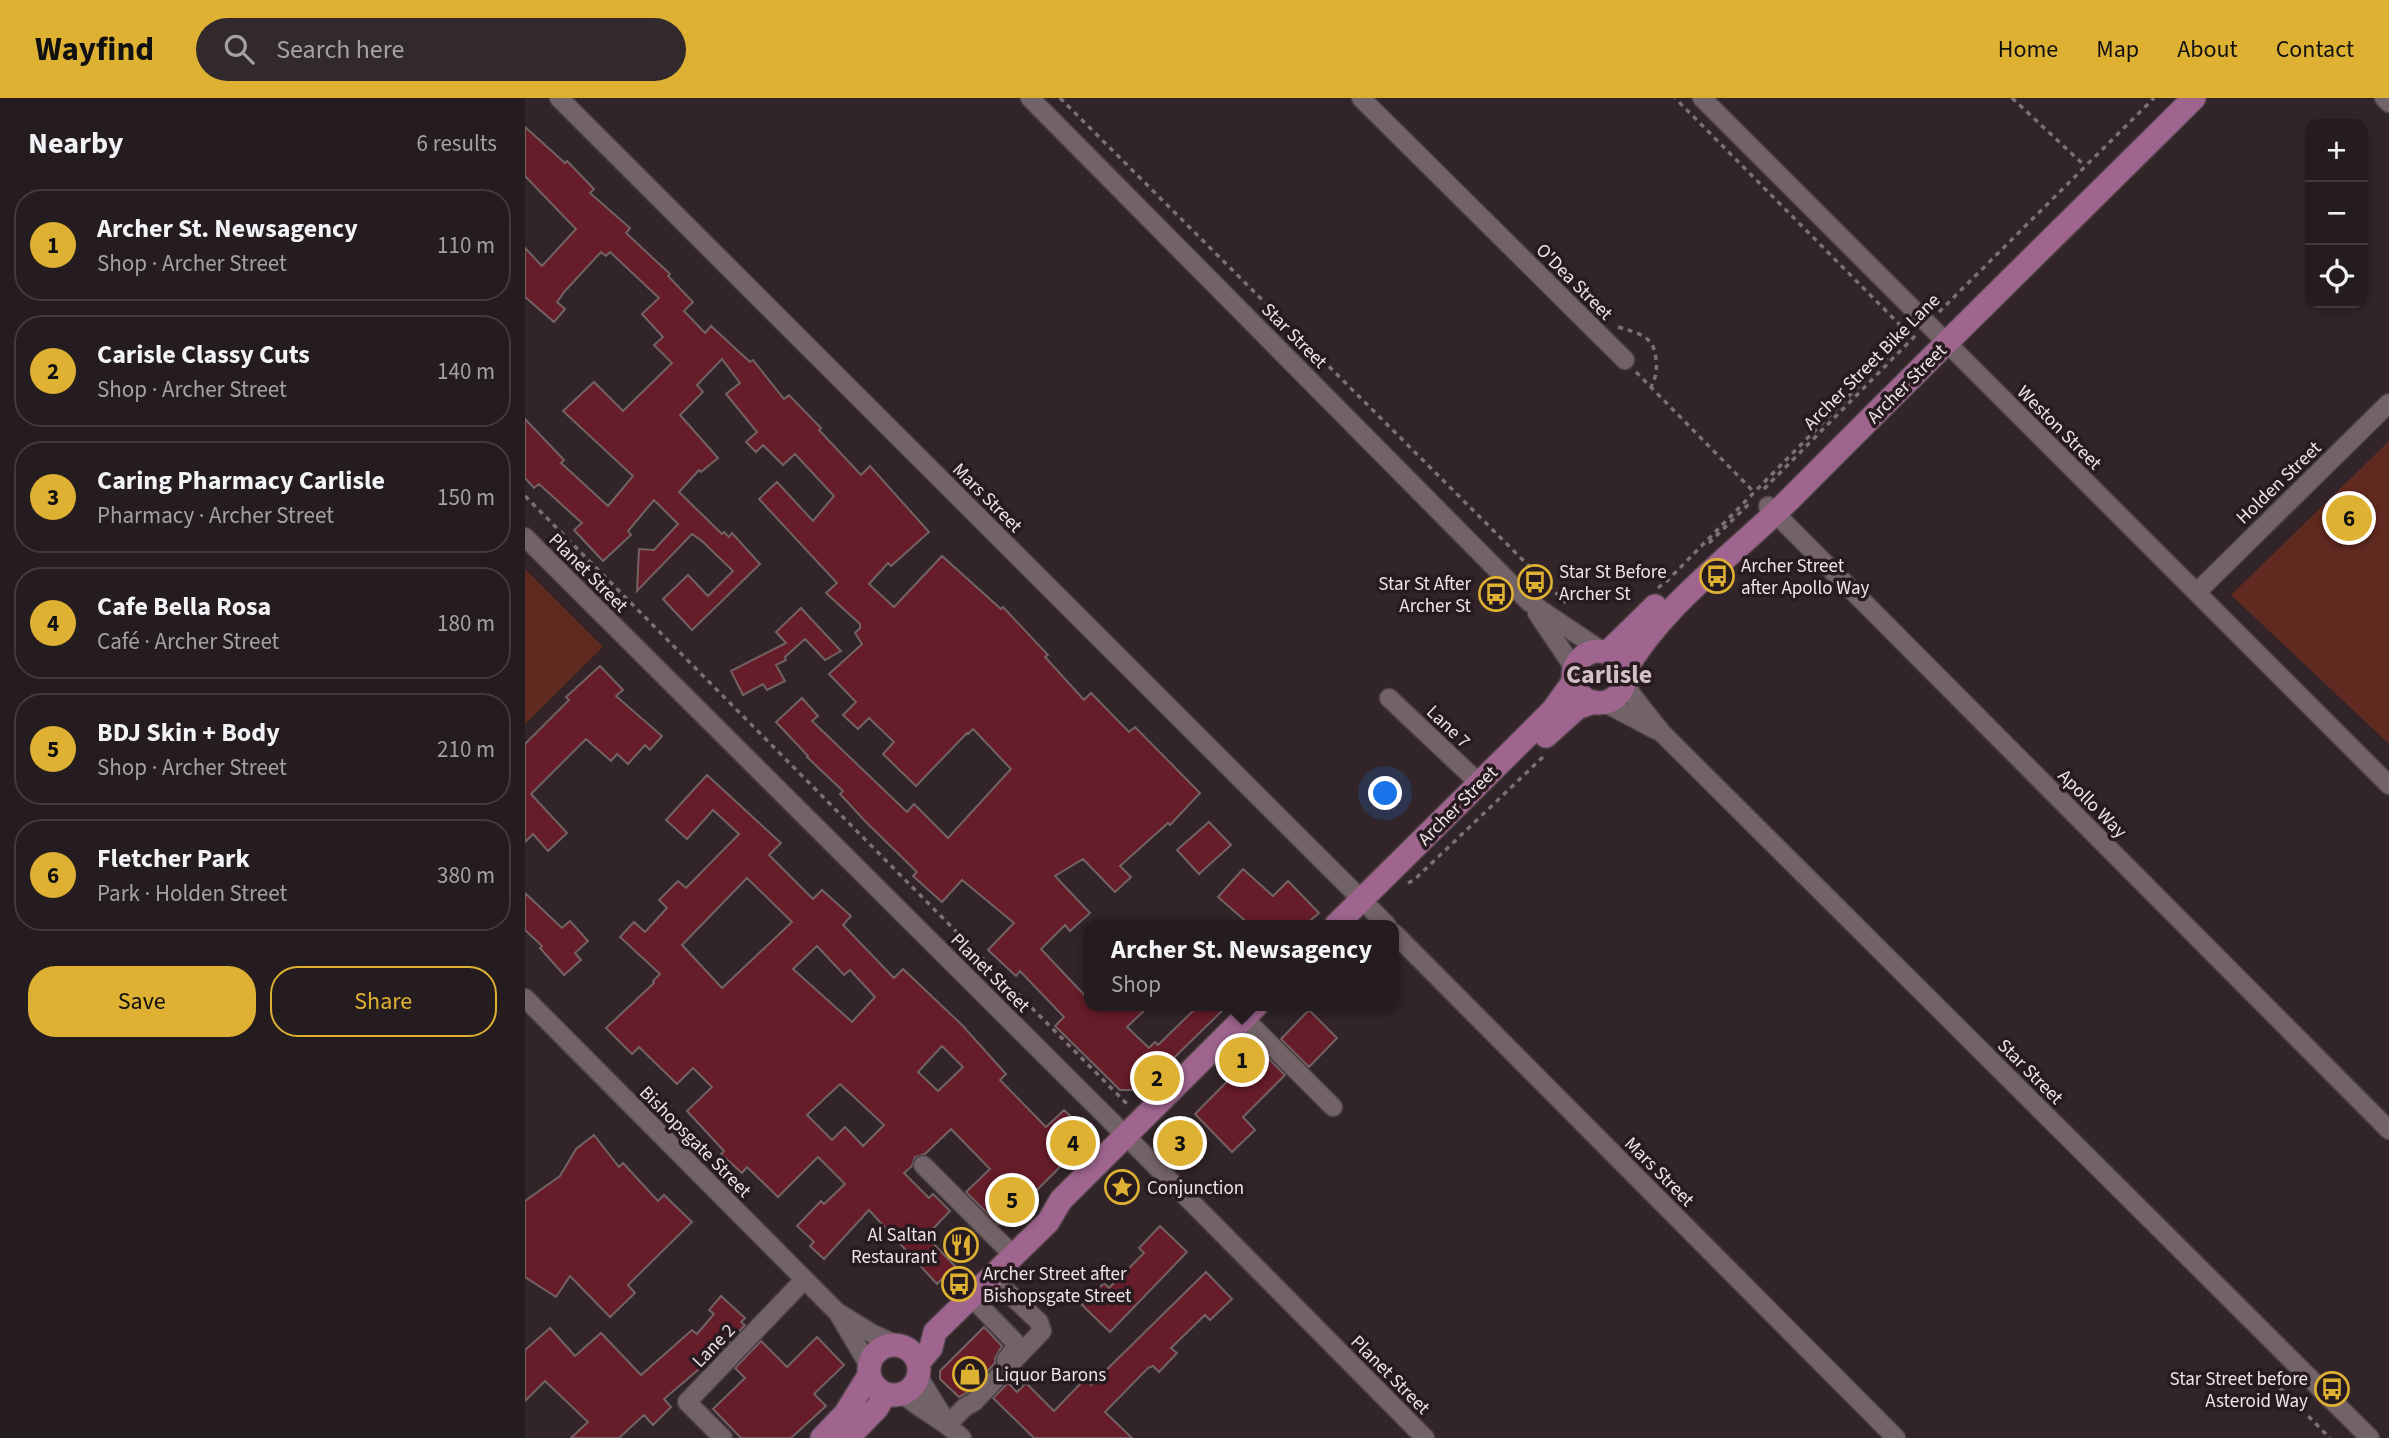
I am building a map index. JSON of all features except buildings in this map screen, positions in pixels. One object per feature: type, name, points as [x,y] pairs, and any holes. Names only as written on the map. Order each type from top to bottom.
[{"type":"main road","name":"Archer Street","points":[[1605,652],[1673,590],[1936,334],[2172,98]]},
{"type":"main road","name":"Archer Street","points":[[1936,334],[2194,98]]},
{"type":"main road","name":"Archer Street","points":[[1624,675],[1651,630],[1682,599],[1763,502]]},
{"type":"main road","points":[[1605,652],[1621,664],[1624,675],[1618,694],[1598,702],[1580,695],[1574,675],[1585,655],[1605,652]]},
{"type":"main road","name":"Archer Street","points":[[1368,915],[1479,783],[1553,709],[1574,675]]},
{"type":"main road","name":"Archer Street","points":[[1368,915],[1557,724],[1577,708],[1598,702]]},
{"type":"main road","points":[[848,1438],[894,1394],[909,1390],[909,1357],[919,1336],[935,1332],[1048,1222],[1072,1210],[1131,1140],[1246,1014]]},
{"type":"main road","points":[[821,1438],[845,1414],[874,1353],[883,1346],[909,1357]]},
{"type":"main road","points":[[868,1370],[874,1386],[894,1394]]},
{"type":"street","name":"Mars Street","points":[[559,98],[1368,915]]},
{"type":"street","name":"Star Street","points":[[1030,98],[1529,602],[1605,652]]},
{"type":"street","name":"O'Dea Street","points":[[1361,98],[1625,360]]},
{"type":"street","name":"Weston Street","points":[[1702,98],[2389,785]]},
{"type":"street","points":[[2383,98],[2389,103]]},
{"type":"street","name":"Holden Street","points":[[2197,592],[2389,403]]},
{"type":"street","name":"Apollo Way","points":[[1763,502],[2389,1130]]},
{"type":"street","name":"Planet Street","points":[[525,537],[1131,1140],[1425,1438]]},
{"type":"street","name":"Star Street","points":[[1529,602],[1574,675]]},
{"type":"street","name":"Star Street","points":[[1624,675],[1632,695],[1662,733],[2370,1438]]},
{"type":"street","name":"Lane 7","points":[[1389,698],[1479,783]]},
{"type":"street","name":"Star Street","points":[[1598,702],[1662,733]]},
{"type":"street","name":"Mars Street","points":[[1399,938],[1896,1438]]},
{"type":"street","name":"Bishopsgate Street","points":[[525,998],[837,1312],[909,1357]]},
{"type":"street","points":[[1246,1014],[1333,1107]]},
{"type":"street","points":[[923,1165],[1013,1255]]},
{"type":"street","points":[[948,1424],[974,1402],[1042,1331],[1039,1322],[992,1277]]},
{"type":"street","name":"Lane 2","points":[[723,1438],[687,1402],[804,1280]]},
{"type":"street","points":[[965,1407],[969,1397],[1015,1348],[1012,1337],[971,1297]]},
{"type":"street","name":"Bishopsgate Street","points":[[837,1312],[868,1370]]},
{"type":"street","points":[[909,1357],[948,1424],[962,1438]]},
{"type":"street","points":[[894,1394],[948,1424]]},
{"type":"path","points":[[1060,98],[1572,609]]},
{"type":"path","points":[[1660,594],[1669,584],[1665,581],[1763,502],[1898,347],[1899,324],[1675,98]]},
{"type":"path","points":[[2012,98],[2085,166]]},
{"type":"path","name":"Archer Street Bike Lane","points":[[1763,502],[1936,334],[2085,166],[2154,98]]},
{"type":"path","points":[[1625,360],[1763,502]]},
{"type":"path","points":[[525,496],[1129,1106],[1137,1101]]},
{"type":"path","points":[[1393,887],[1414,880],[1547,753]]},
{"type":"path","points":[[2280,1388],[2330,1438]]},
{"type":"shaded area","points":[[2389,441],[2389,744],[2231,595]]},
{"type":"shaded area","points":[[525,569],[603,647],[525,724]]},
{"type":"place","name":"Fletcher Park","points":[[2349,518]]},
{"type":"place","name":"Archer Street after Apollo Way","points":[[1717,576]]},
{"type":"place","name":"Star St Before Archer St","points":[[1535,582]]},
{"type":"place","name":"Star St After Archer St","points":[[1496,594]]},
{"type":"place","name":"Archer St. Newsagency","points":[[1242,1060]]},
{"type":"place","name":"Carisle Classy Cuts","points":[[1157,1078]]},
{"type":"place","name":"Cafe Bella Rosa","points":[[1073,1143]]},
{"type":"place","name":"Caring Pharmacy Carlisle","points":[[1180,1143]]},
{"type":"place","name":"Conjunction","points":[[1122,1187]]},
{"type":"place","name":"BDJ Skin + Body","points":[[1012,1200]]},
{"type":"place","name":"Al Saltan Restaurant","points":[[961,1245]]},
{"type":"place","name":"Archer Street after Bishopsgate Street","points":[[959,1284]]},
{"type":"place","name":"Liquor Barons","points":[[970,1374]]},
{"type":"place","name":"Star Street before Asteroid Way","points":[[2332,1389]]},
{"type":"district","name":"Carlisle","points":[[1609,674]]}]
